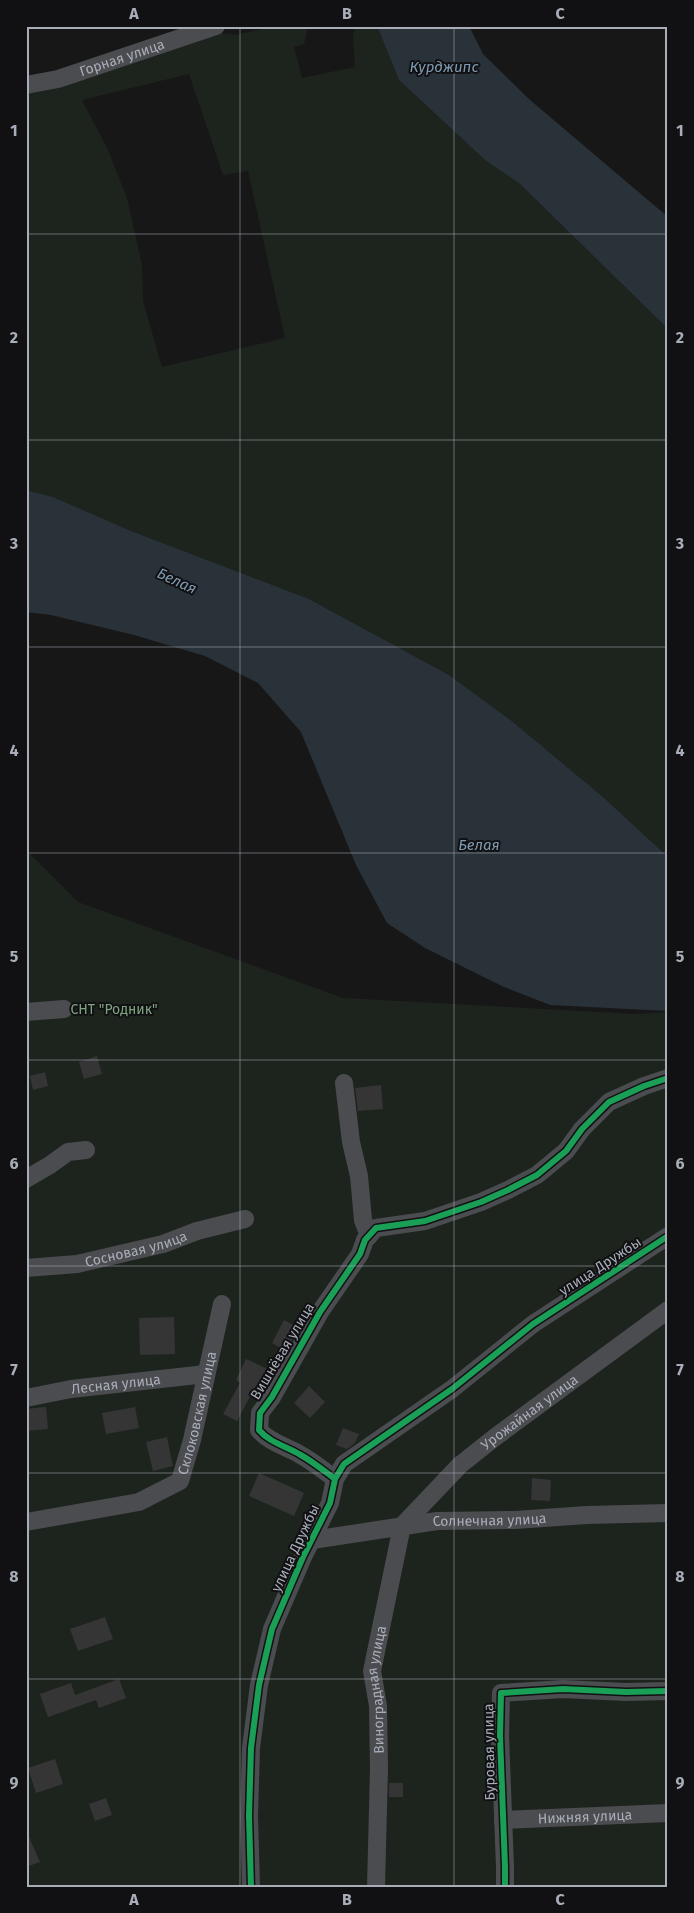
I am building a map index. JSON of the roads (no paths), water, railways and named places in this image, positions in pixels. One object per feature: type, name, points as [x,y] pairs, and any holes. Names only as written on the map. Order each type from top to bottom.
[{"type":"street","name":"Горная улица","points":[[26,84],[58,79],[216,26]]},
{"type":"street","points":[[26,1012],[64,1009]]},
{"type":"street","points":[[344,1083],[351,1142],[359,1176],[363,1220],[369,1236],[376,1228],[425,1221],[480,1202],[537,1175],[566,1152],[582,1130],[609,1102],[644,1086],[668,1078]]},
{"type":"street","points":[[26,1179],[68,1152],[86,1150]]},
{"type":"street","name":"Сосновая улица","points":[[26,1268],[77,1264],[163,1244],[197,1231],[245,1219]]},
{"type":"street","name":"Вишнёвая улица","points":[[335,1479],[303,1456],[265,1438],[258,1430],[260,1413],[272,1397],[320,1312],[360,1254],[365,1240],[369,1236]]},
{"type":"street","name":"улица Дружбы","points":[[250,1887],[249,1816],[252,1748],[259,1685],[272,1628],[330,1503],[335,1479],[344,1464],[452,1389],[533,1324],[668,1236]]},
{"type":"street","name":"Склоковская улица","points":[[26,1522],[139,1502],[180,1481],[192,1440],[222,1304]]},
{"type":"street","name":"Урожайная улица","points":[[402,1526],[460,1465],[668,1310]]},
{"type":"street","name":"Лесная улица","points":[[26,1398],[71,1389],[206,1374]]},
{"type":"street","name":"Солнечная улица","points":[[312,1540],[437,1521],[515,1520],[588,1515],[668,1513]]},
{"type":"street","name":"Виноградная улица","points":[[376,1887],[379,1769],[378,1706],[372,1670],[402,1526]]},
{"type":"street","name":"Буровая улица","points":[[504,1887],[505,1868],[500,1736],[501,1693],[563,1689],[626,1692],[668,1690]]},
{"type":"street","name":"Нижняя улица","points":[[502,1820],[668,1813]]},
{"type":"water","name":"Курджипс","points":[[377,26],[469,26],[483,54],[530,100],[668,217],[668,329],[520,184],[485,160],[399,80]]},
{"type":"water","name":"Белая","points":[[26,490],[53,497],[131,531],[309,599],[449,675],[513,722],[603,797],[668,857],[668,1011],[550,1005],[504,987],[425,948],[387,923],[356,865],[301,732],[258,683],[205,656],[134,635],[51,615],[26,612]]},
{"type":"park label","name":"СНТ \"Родник\"","points":[[114,1009]]}]
